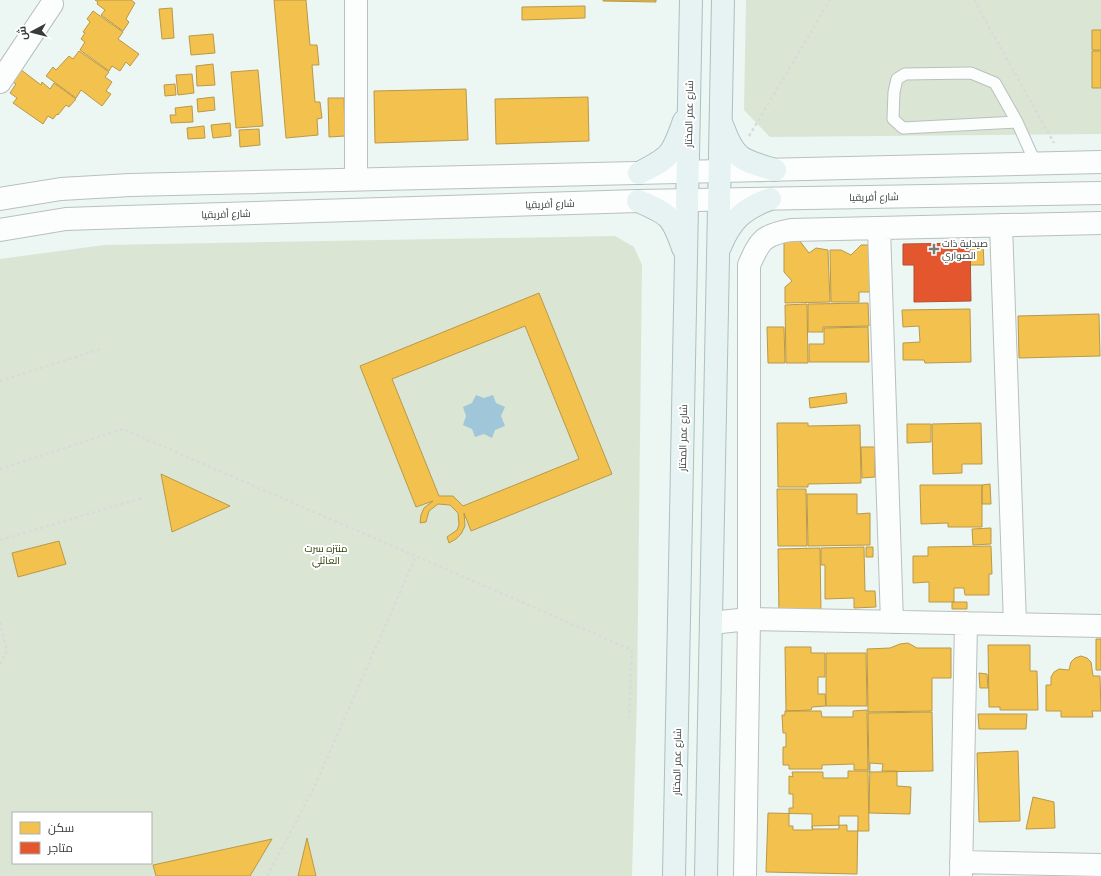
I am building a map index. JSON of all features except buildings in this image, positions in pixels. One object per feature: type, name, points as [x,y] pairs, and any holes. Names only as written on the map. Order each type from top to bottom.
[{"type":"main road","name":"شارع عمر المختار","points":[[674,876],[691,0]]},
{"type":"main road","points":[[706,876],[723,0]]},
{"type":"main road","points":[[640,173],[664,161],[670,154],[689,107]]},
{"type":"main road","points":[[720,114],[730,147],[738,156],[755,164],[775,170]]},
{"type":"main road","points":[[718,252],[726,233],[736,218],[752,206],[770,199]]},
{"type":"main road","points":[[638,201],[660,210],[670,217],[684,249],[686,272]]},
{"type":"street","points":[[356,0],[356,179]]},
{"type":"street","points":[[0,82],[52,4]]},
{"type":"street","points":[[0,199],[61,189],[130,185],[1101,162]]},
{"type":"street","name":"شارع أفريقيا","points":[[0,230],[66,219],[638,201],[1101,194]]},
{"type":"street","points":[[745,876],[749,619],[749,265],[758,246],[772,233],[791,230],[1101,223]]},
{"type":"street","points":[[1002,225],[1014,624]]},
{"type":"street","points":[[879,228],[892,622]]},
{"type":"street","points":[[711,623],[749,619],[1101,626]]},
{"type":"street","points":[[966,623],[961,869],[1101,865]]},
{"type":"lane","points":[[1017,122],[903,128],[893,119],[894,92],[897,79],[905,74],[971,73],[995,83],[1017,122],[1036,164]]},
{"type":"path","points":[[738,156],[830,0]]},
{"type":"path","points":[[974,0],[1065,163]]},
{"type":"path","points":[[0,381],[101,349]]},
{"type":"path","points":[[0,469],[123,429],[632,650],[630,719]]},
{"type":"path","points":[[0,540],[142,498]]},
{"type":"path","points":[[267,876],[313,790],[416,556]]},
{"type":"path","points":[[0,622],[7,651],[0,664]]},
{"type":"green space","points":[[746,0],[1101,0],[1101,134],[770,137],[744,110]]},
{"type":"green space","name":"منتزه سرت العائلي","points":[[615,236],[634,247],[642,265],[637,698],[632,876],[0,876],[0,259],[104,245]]},
{"type":"water","points":[[476,395],[484,398],[493,395],[496,403],[505,407],[501,416],[505,426],[495,430],[492,438],[484,434],[475,437],[472,429],[463,425],[466,416],[463,407],[472,403]]},
{"type":"place","name":"صيدلية ذات الصواري","points":[[934,249]]}]
